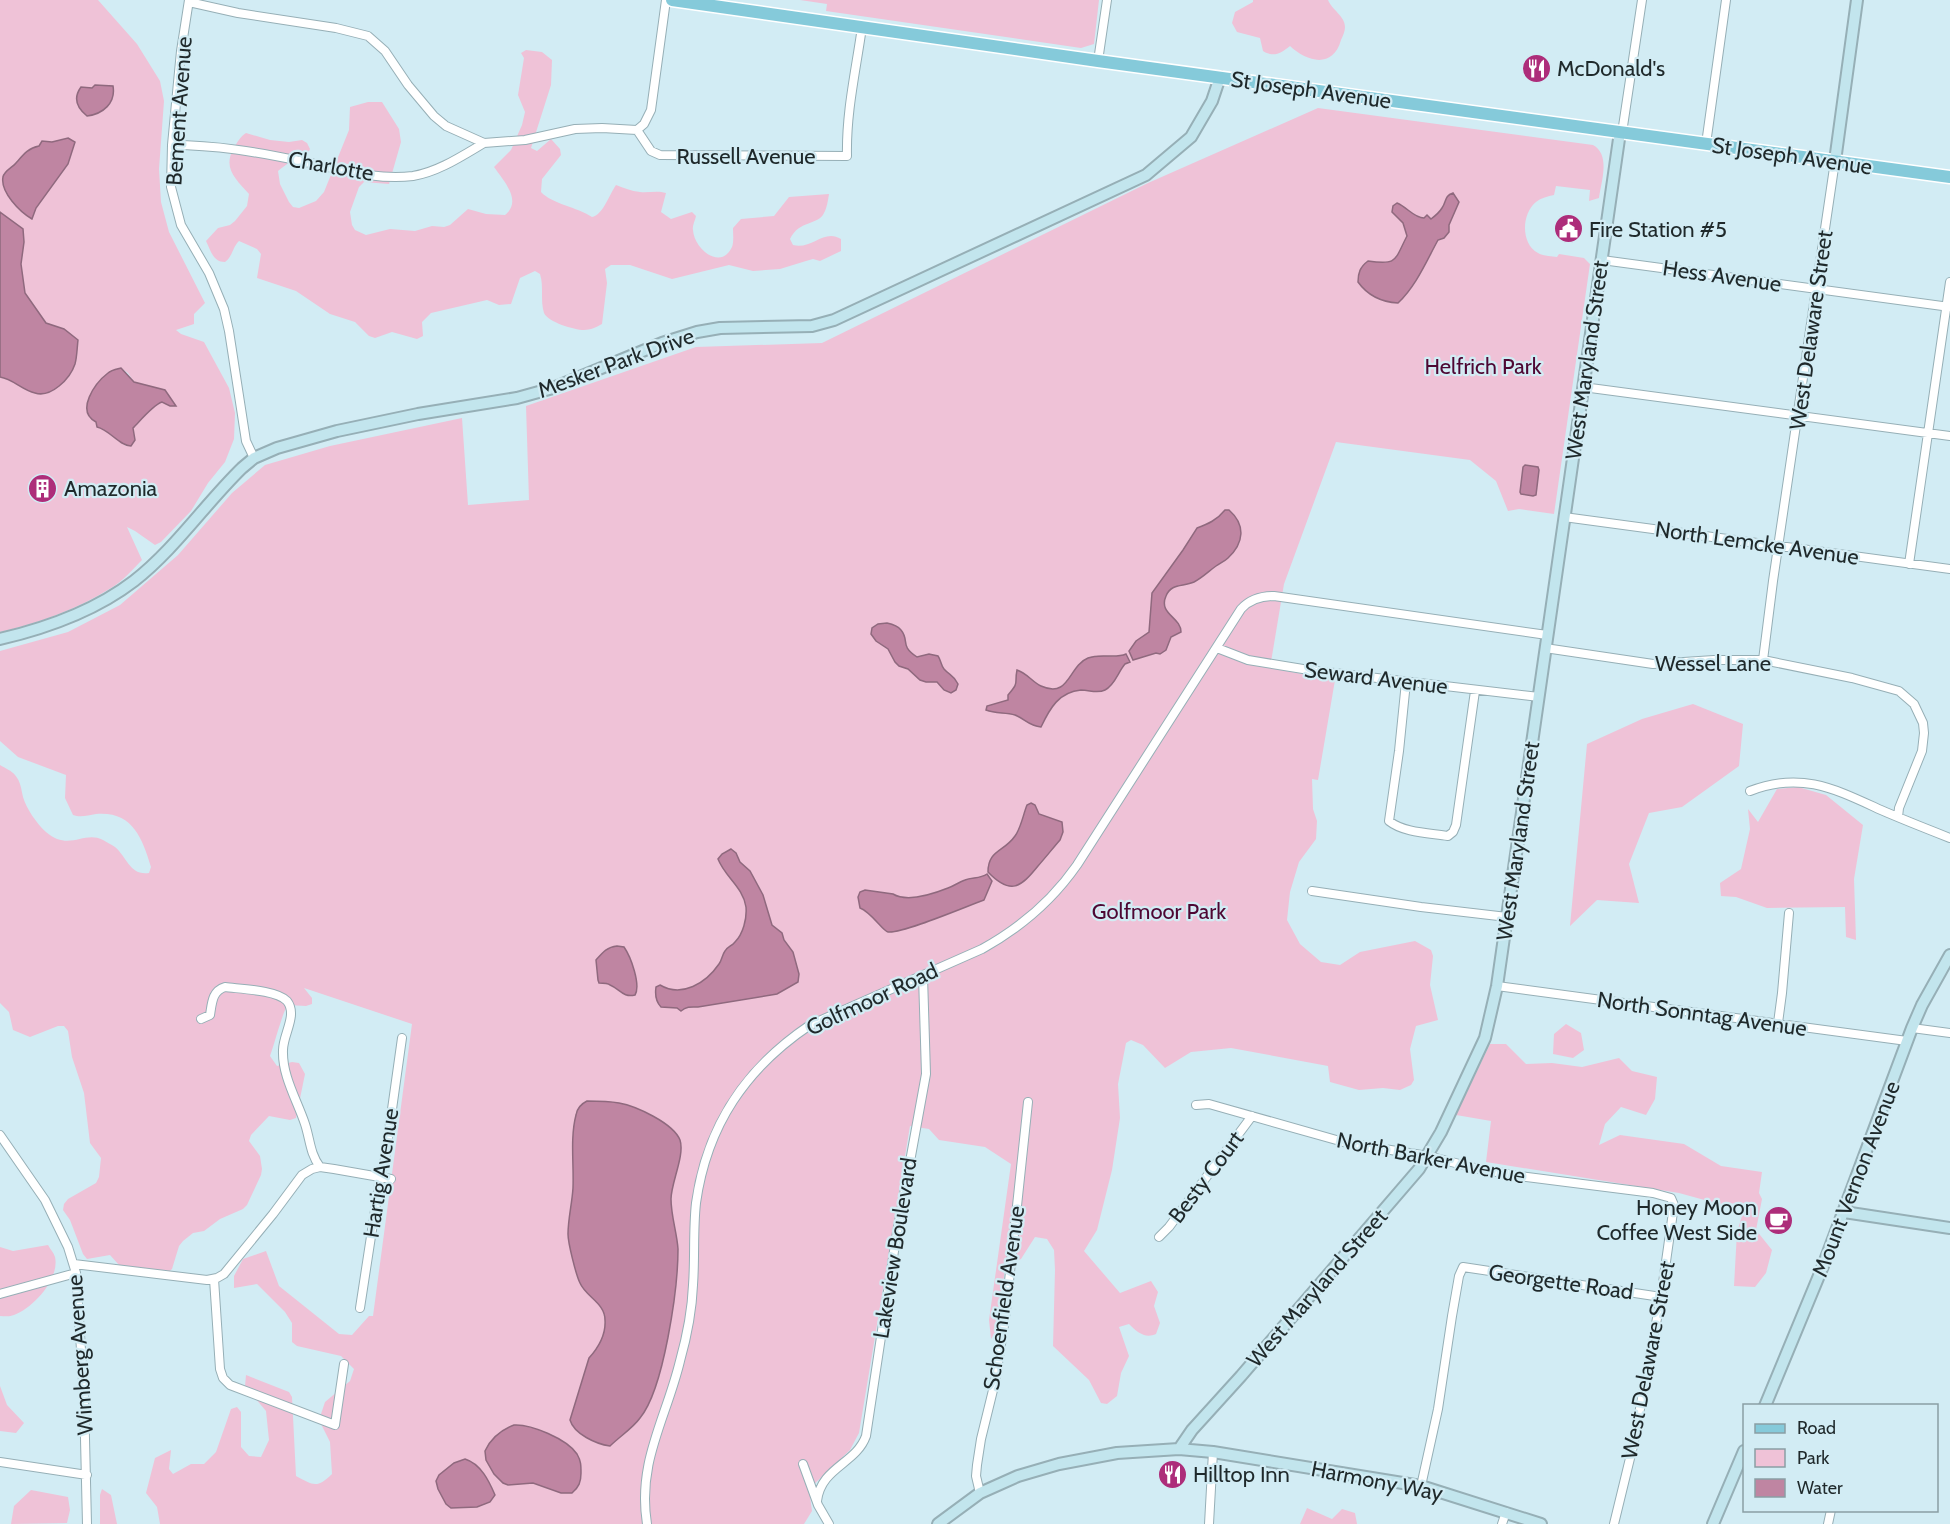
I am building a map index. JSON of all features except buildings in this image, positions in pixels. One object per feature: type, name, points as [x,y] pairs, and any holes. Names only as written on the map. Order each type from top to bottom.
[{"type":"main road","name":"St Joseph Avenue","points":[[672,0],[1098,61],[1950,177]]},
{"type":"street","points":[[189,1],[238,13],[336,28],[368,36],[385,51],[408,85],[434,116],[446,126],[484,143],[525,140],[575,129],[637,130],[644,124],[651,110],[666,0]]},
{"type":"street","points":[[1098,61],[1107,0]]},
{"type":"street","name":"West Maryland Street","points":[[1179,1449],[1192,1430],[1403,1189],[1428,1155],[1485,1038],[1497,986],[1583,387],[1642,0]]},
{"type":"street","points":[[1706,144],[1725,0]]},
{"type":"street","name":"West Delaware Street","points":[[1763,660],[1857,0]]},
{"type":"street","name":"Bement Avenue","points":[[189,1],[181,51],[170,175],[174,200],[182,225],[209,273],[224,309],[230,331],[246,441],[254,458]]},
{"type":"street","name":"Russell Avenue","points":[[637,130],[648,148],[660,155],[847,156],[846,134],[862,27]]},
{"type":"street","name":"Mesker Park Drive","points":[[0,639],[29,632],[74,615],[100,603],[134,581],[160,558],[228,482],[254,458],[290,443],[418,414],[535,394],[662,343],[697,332],[720,328],[812,326],[834,320],[1146,175],[1191,137],[1212,101],[1220,77]]},
{"type":"street","name":"Charlotte","points":[[172,145],[208,145],[244,150],[346,172],[401,177],[426,173],[484,143]]},
{"type":"street","name":"Hess Avenue","points":[[1602,260],[1948,307]]},
{"type":"street","points":[[1909,564],[1950,282]]},
{"type":"street","points":[[1583,387],[1950,436]]},
{"type":"street","name":"North Lemcke Avenue","points":[[1564,517],[1950,569]]},
{"type":"street","name":"Golfmoor Road","points":[[647,1524],[644,1500],[647,1464],[681,1360],[691,1311],[696,1204],[702,1170],[721,1121],[746,1082],[772,1054],[789,1039],[827,1016],[982,949],[1006,935],[1046,903],[1077,865],[1241,609],[1250,601],[1261,597],[1286,598],[1547,635]]},
{"type":"street","name":"Seward Avenue","points":[[1217,648],[1248,660],[1330,673],[1539,697]]},
{"type":"street","name":"Wessel Lane","points":[[1545,648],[1653,664],[1763,660],[1852,678],[1899,691],[1914,704],[1923,723],[1924,734],[1922,751],[1899,808],[1898,817]]},
{"type":"street","points":[[1406,682],[1400,751],[1389,822],[1395,826],[1448,836],[1456,825],[1475,691]]},
{"type":"street","points":[[1749,791],[1772,784],[1805,782],[1823,785],[1950,838]]},
{"type":"street","points":[[1312,891],[1507,917]]},
{"type":"street","points":[[1778,1023],[1789,913]]},
{"type":"street","name":"Mount Vernon Avenue","points":[[1766,1404],[1844,1212],[1912,1028],[1950,955]]},
{"type":"street","name":"Lakeview Boulevard","points":[[817,1501],[820,1487],[828,1474],[856,1452],[866,1436],[896,1238],[926,1074],[923,976]]},
{"type":"street","name":"North Sonntag Avenue","points":[[1497,986],[1907,1041]]},
{"type":"street","points":[[201,1018],[210,1015],[214,995],[220,988],[225,987],[276,994],[287,1002],[292,1014],[284,1037],[283,1062],[313,1156],[320,1167]]},
{"type":"street","points":[[1912,1028],[1950,1033]]},
{"type":"street","name":"Hartig Avenue","points":[[360,1308],[385,1159],[402,1038]]},
{"type":"street","name":"Schoenfield Avenue","points":[[980,1493],[976,1476],[977,1465],[995,1382],[1005,1319],[1028,1102]]},
{"type":"street","name":"North Barker Avenue","points":[[1196,1105],[1209,1104],[1347,1143],[1428,1155],[1475,1168],[1669,1197]]},
{"type":"street","name":"Besty Court","points":[[1159,1237],[1169,1227],[1252,1116]]},
{"type":"street","name":"Wimberg Avenue","points":[[0,1136],[45,1200],[59,1226],[74,1264],[84,1396],[87,1524]]},
{"type":"street","points":[[74,1264],[214,1279],[224,1274],[302,1175],[312,1169],[320,1167],[391,1179]]},
{"type":"street","name":"West Delaware Street","points":[[1614,1524],[1633,1446],[1661,1297],[1674,1205],[1669,1197]]},
{"type":"street","points":[[1844,1212],[1950,1228]]},
{"type":"street","name":"Georgette Road","points":[[1420,1486],[1438,1409],[1452,1316],[1462,1268],[1661,1297]]},
{"type":"street","points":[[0,1294],[76,1273]]},
{"type":"street","points":[[214,1279],[220,1369],[225,1381],[235,1388],[335,1425],[344,1364]]},
{"type":"street","name":"Harmony Way","points":[[938,1524],[980,1493],[1018,1476],[1059,1464],[1117,1453],[1179,1449],[1213,1452],[1420,1486],[1541,1524]]},
{"type":"street","points":[[1209,1524],[1213,1452]]},
{"type":"street","points":[[1713,1524],[1743,1453]]},
{"type":"street","points":[[0,1462],[87,1475]]},
{"type":"street","points":[[803,1464],[820,1510],[829,1524]]},
{"type":"street","points":[[1502,1524],[1506,1512]]},
{"type":"green space","points":[[0,0],[98,0],[137,44],[160,81],[164,101],[159,169],[161,202],[169,232],[205,303],[194,314],[194,324],[176,330],[204,342],[229,388],[235,413],[234,439],[225,462],[208,483],[191,511],[161,542],[155,545],[127,527],[142,560],[120,582],[72,609],[44,620],[0,632]],"holes":[[[121,368],[134,382],[165,390],[170,406],[162,402],[151,410],[133,428],[135,440],[126,446],[108,432],[97,427],[96,386],[109,372]]]},
{"type":"green space","points":[[800,0],[1099,0],[1094,44],[1081,48],[826,11],[827,4]]},
{"type":"green space","points":[[1253,0],[1328,0],[1341,16],[1345,27],[1337,49],[1326,59],[1319,60],[1304,56],[1290,46],[1277,54],[1263,51],[1260,38],[1237,32],[1232,23],[1235,12]]},
{"type":"green space","points":[[526,50],[542,52],[552,60],[551,85],[531,148],[537,151],[551,139],[560,149],[561,155],[542,179],[541,192],[546,196],[592,217],[603,209],[616,185],[637,192],[666,193],[661,212],[671,219],[692,212],[696,216],[693,228],[698,244],[709,255],[721,257],[727,254],[732,247],[733,228],[741,219],[774,216],[789,197],[829,194],[826,209],[821,217],[798,229],[790,239],[793,245],[800,246],[823,237],[835,236],[841,239],[841,251],[820,261],[813,259],[780,269],[753,271],[729,265],[672,279],[630,265],[611,265],[605,269],[607,283],[602,324],[586,330],[562,325],[546,316],[543,308],[540,274],[535,271],[520,278],[511,304],[499,305],[487,300],[431,313],[422,322],[423,336],[417,339],[392,332],[375,338],[369,336],[355,322],[330,314],[296,291],[257,278],[261,254],[257,249],[239,241],[225,262],[221,262],[213,255],[206,241],[218,228],[235,221],[247,206],[249,194],[232,173],[229,162],[242,136],[246,133],[270,140],[289,142],[302,140],[307,143],[310,149],[307,155],[278,171],[280,184],[289,202],[293,207],[299,208],[316,201],[324,192],[349,130],[350,107],[368,102],[382,102],[399,129],[401,142],[389,184],[364,182],[359,187],[350,212],[355,230],[366,235],[390,229],[415,231],[432,226],[444,227],[450,225],[468,209],[486,214],[505,215],[510,209],[512,197],[494,167],[511,150],[522,125],[525,112],[518,95],[524,58],[521,53]]},
{"type":"green space","points":[[1318,108],[1593,145],[1602,155],[1604,169],[1599,198],[1589,201],[1590,190],[1556,186],[1554,195],[1540,199],[1531,207],[1526,220],[1528,242],[1538,253],[1557,257],[1559,254],[1584,258],[1590,264],[1554,514],[1519,509],[1508,511],[1496,481],[1470,460],[1336,442],[1284,584],[1270,668],[1335,680],[1318,780],[1312,779],[1313,809],[1317,821],[1316,839],[1299,862],[1290,892],[1287,920],[1300,944],[1321,962],[1340,965],[1360,952],[1415,941],[1431,950],[1433,956],[1430,985],[1438,1020],[1416,1026],[1410,1049],[1414,1080],[1411,1085],[1400,1090],[1383,1088],[1359,1090],[1330,1082],[1328,1066],[1231,1048],[1191,1052],[1165,1068],[1143,1045],[1131,1040],[1126,1043],[1118,1084],[1120,1118],[1112,1170],[1097,1230],[1084,1251],[1120,1293],[1151,1281],[1158,1292],[1154,1306],[1160,1323],[1156,1334],[1148,1336],[1141,1334],[1129,1324],[1119,1327],[1129,1356],[1121,1373],[1117,1396],[1107,1404],[1101,1403],[1089,1380],[1053,1346],[1054,1250],[1047,1239],[1035,1237],[1021,1259],[1005,1267],[998,1329],[991,1339],[989,1320],[1011,1164],[985,1147],[939,1140],[929,1129],[910,1126],[859,1433],[850,1450],[809,1489],[812,1511],[804,1524],[160,1524],[157,1507],[146,1493],[155,1458],[171,1450],[169,1469],[173,1474],[191,1464],[204,1464],[216,1452],[231,1409],[237,1407],[241,1412],[241,1447],[249,1456],[261,1457],[269,1440],[266,1411],[245,1386],[246,1375],[289,1392],[292,1397],[296,1476],[307,1482],[318,1484],[332,1474],[330,1442],[319,1420],[325,1402],[350,1381],[354,1369],[341,1356],[297,1346],[292,1342],[292,1323],[285,1312],[257,1284],[234,1288],[234,1276],[243,1259],[266,1251],[279,1286],[339,1334],[352,1335],[369,1316],[373,1316],[412,1024],[304,988],[312,998],[312,1004],[288,1005],[270,1056],[277,1066],[292,1062],[299,1063],[305,1074],[296,1118],[290,1120],[269,1116],[251,1135],[249,1141],[260,1156],[262,1169],[247,1205],[220,1219],[204,1231],[193,1233],[183,1241],[179,1246],[172,1269],[167,1273],[131,1270],[119,1265],[110,1255],[87,1259],[70,1220],[63,1210],[68,1199],[96,1183],[101,1158],[90,1143],[84,1093],[72,1057],[68,1031],[64,1026],[58,1026],[30,1037],[13,1030],[9,1012],[0,1003],[0,765],[17,778],[29,811],[43,829],[54,838],[69,841],[89,837],[103,840],[115,847],[137,872],[149,873],[151,867],[139,836],[127,822],[108,814],[73,815],[65,798],[66,775],[18,757],[0,741],[0,651],[68,632],[120,605],[178,555],[232,493],[265,465],[330,446],[462,418],[468,505],[529,500],[526,406],[696,347],[822,343],[1148,183]]},
{"type":"green space","points":[[1693,704],[1743,724],[1739,766],[1682,807],[1649,813],[1629,864],[1639,903],[1597,900],[1570,926],[1587,744],[1642,719]]},
{"type":"green space","points":[[1798,787],[1826,795],[1863,825],[1854,879],[1856,940],[1846,937],[1845,907],[1767,908],[1736,897],[1721,896],[1720,883],[1741,869],[1750,829],[1748,809],[1758,822],[1777,789]]},
{"type":"green space","points":[[1566,1024],[1581,1033],[1584,1050],[1573,1058],[1553,1054],[1554,1034]]},
{"type":"green space","points":[[1490,1044],[1506,1044],[1526,1064],[1552,1063],[1582,1067],[1619,1058],[1632,1071],[1657,1077],[1655,1099],[1646,1115],[1621,1107],[1605,1124],[1599,1145],[1620,1135],[1684,1144],[1721,1166],[1762,1172],[1759,1193],[1762,1199],[1756,1230],[1772,1250],[1766,1273],[1755,1287],[1734,1286],[1737,1232],[1746,1203],[1719,1204],[1679,1193],[1486,1162],[1491,1121],[1456,1115]]},
{"type":"green space","points":[[48,1245],[54,1256],[55,1266],[44,1292],[29,1306],[14,1315],[0,1316],[0,1247],[13,1251]]},
{"type":"green space","points":[[0,1386],[7,1405],[24,1423],[16,1433],[0,1431]]},
{"type":"green space","points":[[102,1489],[111,1495],[117,1524],[100,1524]]},
{"type":"green space","points":[[31,1490],[68,1497],[70,1510],[67,1523],[11,1524],[14,1506]]},
{"type":"green space","points":[[1307,1508],[1332,1519],[1342,1509],[1355,1513],[1357,1524],[1300,1524]]},
{"type":"water","points":[[95,85],[113,86],[112,98],[103,110],[87,116],[79,106],[77,95],[81,87],[92,88]]},
{"type":"water","points":[[68,138],[75,142],[68,164],[36,208],[32,219],[17,207],[8,195],[3,177],[26,152],[39,146],[42,141],[52,142]]},
{"type":"water","points":[[1453,193],[1459,202],[1449,225],[1449,232],[1444,238],[1438,240],[1410,289],[1398,303],[1381,300],[1366,291],[1358,282],[1363,266],[1368,261],[1385,262],[1394,259],[1407,236],[1403,223],[1392,212],[1393,206],[1397,203],[1417,216],[1424,218],[1427,215],[1431,219],[1441,210],[1448,196]]},
{"type":"water","points":[[0,212],[23,229],[21,264],[25,293],[46,323],[64,329],[78,340],[73,370],[59,386],[47,393],[30,392],[0,377]]},
{"type":"water","points":[[121,368],[134,382],[165,390],[176,406],[162,402],[151,410],[133,428],[135,440],[131,446],[97,427],[96,422],[87,411],[89,397],[98,383],[109,372]]},
{"type":"water","points":[[1525,465],[1538,467],[1539,470],[1536,495],[1533,496],[1520,492]]},
{"type":"water","points":[[1225,510],[1229,510],[1234,516],[1240,528],[1240,540],[1237,546],[1227,559],[1200,579],[1190,584],[1174,587],[1168,592],[1164,602],[1165,607],[1178,623],[1181,632],[1171,637],[1166,650],[1160,654],[1156,653],[1133,660],[1129,651],[1136,641],[1149,632],[1152,593],[1197,528],[1212,521]]},
{"type":"water","points":[[887,623],[901,630],[906,646],[917,657],[929,654],[938,656],[943,668],[955,678],[958,684],[956,690],[951,693],[944,690],[937,682],[920,680],[908,669],[899,666],[888,649],[876,641],[871,634],[872,628],[878,624]]},
{"type":"water","points":[[1126,654],[1130,662],[1125,664],[1108,688],[1099,692],[1081,690],[1067,694],[1052,707],[1041,727],[1030,724],[1015,715],[986,710],[987,706],[1008,700],[1008,695],[1015,685],[1017,670],[1041,686],[1051,689],[1058,688],[1068,680],[1081,662],[1088,658]]},
{"type":"water","points":[[1031,803],[1035,805],[1039,814],[1062,822],[1063,832],[1060,840],[1026,879],[1015,886],[1009,886],[988,872],[989,865],[994,855],[1015,836],[1027,805]]},
{"type":"water","points":[[731,849],[750,871],[763,895],[772,925],[782,933],[793,952],[799,974],[798,982],[777,994],[690,1007],[681,1011],[677,1008],[661,1007],[656,997],[656,987],[660,985],[677,990],[700,982],[714,971],[723,954],[738,939],[742,931],[746,912],[744,900],[718,859]]},
{"type":"water","points":[[987,874],[992,881],[984,900],[907,929],[888,932],[860,908],[858,897],[860,892],[865,890],[906,898],[921,897]]},
{"type":"water","points":[[617,946],[624,947],[630,957],[637,985],[635,995],[627,995],[609,984],[599,983],[596,960],[605,950]]},
{"type":"water","points":[[587,1101],[619,1103],[644,1112],[670,1127],[680,1140],[681,1146],[671,1199],[678,1249],[677,1266],[663,1362],[649,1404],[634,1425],[610,1446],[586,1438],[576,1430],[570,1420],[589,1358],[601,1340],[605,1325],[602,1309],[578,1279],[568,1234],[573,1188],[574,1124],[578,1108]]},
{"type":"water","points":[[514,1425],[530,1427],[548,1434],[572,1448],[581,1463],[581,1479],[572,1493],[561,1493],[533,1483],[508,1485],[494,1474],[486,1460],[485,1451],[497,1435]]},
{"type":"water","points":[[465,1459],[480,1469],[495,1495],[490,1502],[477,1507],[451,1508],[446,1504],[436,1481],[439,1475],[454,1463]]},
{"type":"place","name":"McDonald's","points":[[1536,68]]},
{"type":"place","name":"Fire Station #5","points":[[1568,229]]},
{"type":"place","name":"Amazonia","points":[[43,488]]},
{"type":"place","name":"Honey Moon Coffee West Side","points":[[1778,1220]]},
{"type":"place","name":"Hilltop Inn","points":[[1172,1474]]},
{"type":"park label","name":"Helfrich Park","points":[[1483,366]]},
{"type":"park label","name":"Golfmoor Park","points":[[1159,911]]}]
